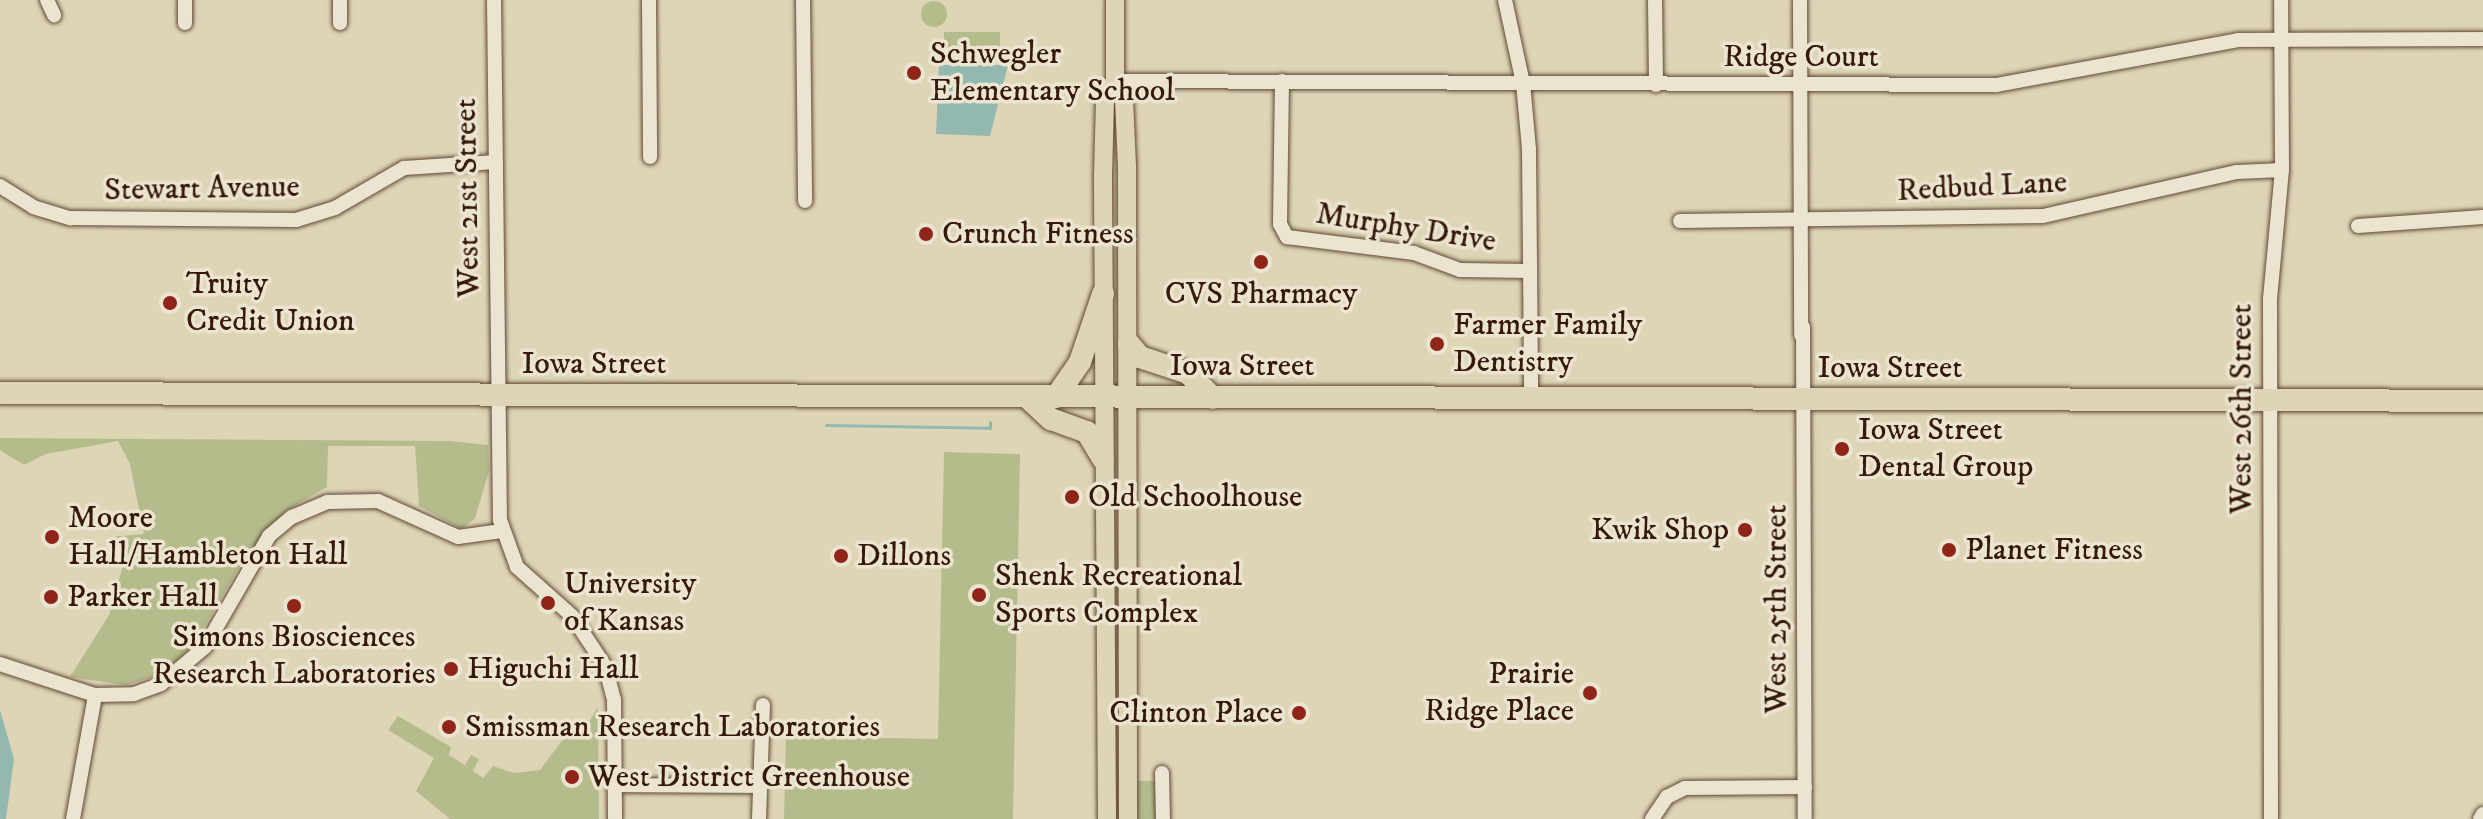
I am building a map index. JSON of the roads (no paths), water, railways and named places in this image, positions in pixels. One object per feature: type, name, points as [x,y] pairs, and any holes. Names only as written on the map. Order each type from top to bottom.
[{"type":"highway","points":[[1056,397],[1075,373],[1103,294]]},
{"type":"highway","points":[[1129,344],[1140,357],[1188,373],[1213,398]]},
{"type":"highway","name":"Iowa Street","points":[[0,393],[2483,401]]},
{"type":"highway","points":[[1027,397],[1051,419],[1087,432],[1103,459]]},
{"type":"main road","points":[[1115,0],[1115,81],[1124,100],[1129,344],[1128,819]]},
{"type":"main road","points":[[1107,819],[1103,459],[1105,99],[1115,81]]},
{"type":"street","points":[[47,0],[54,15]]},
{"type":"street","points":[[185,0],[185,23]]},
{"type":"street","points":[[340,0],[340,23]]},
{"type":"street","name":"West 21st Street","points":[[494,0],[502,531]]},
{"type":"street","points":[[649,0],[650,157]]},
{"type":"street","points":[[803,0],[805,201]]},
{"type":"street","points":[[1505,0],[1523,83],[1531,399]]},
{"type":"street","points":[[1655,0],[1656,85]]},
{"type":"street","name":"West 25th Street","points":[[1800,0],[1805,400],[1805,819]]},
{"type":"street","name":"West 26th Street","points":[[2271,819],[2270,269],[2282,170],[2281,0]]},
{"type":"street","name":"Ridge Court","points":[[1115,81],[2010,85],[2216,43],[2483,39]]},
{"type":"street","name":"Murphy Drive","points":[[1282,81],[1280,224],[1287,237],[1414,253],[1460,270],[1530,271]]},
{"type":"street","name":"Stewart Avenue","points":[[0,186],[33,207],[70,218],[296,220],[335,208],[404,168],[496,162]]},
{"type":"street","name":"Redbud Lane","points":[[1680,221],[2063,214],[2237,172],[2282,170]]},
{"type":"street","points":[[2358,226],[2483,217]]},
{"type":"street","points":[[0,664],[95,695],[146,691],[186,667],[214,632],[258,550],[280,526],[312,507],[366,499],[391,505],[458,537],[502,531],[517,567],[585,631],[605,666],[614,700],[615,819]]},
{"type":"street","points":[[73,819],[95,695]]},
{"type":"street","points":[[759,819],[763,705]]},
{"type":"street","points":[[1162,773],[1163,819]]},
{"type":"street","points":[[614,785],[759,786]]},
{"type":"street","points":[[1652,819],[1660,804],[1691,787],[1805,787]]},
{"type":"water","points":[[939,65],[1008,65],[990,136],[936,134]]},
{"type":"water","points":[[0,710],[14,759],[6,819],[0,819]]},
{"type":"waterway","points":[[826,425],[990,428],[990,422]]},
{"type":"place","name":"Schwegler Elementary School","points":[[914,73]]},
{"type":"place","name":"Crunch Fitness","points":[[926,234]]},
{"type":"place","name":"CVS Pharmacy","points":[[1261,262]]},
{"type":"place","name":"Truity Credit Union","points":[[170,303]]},
{"type":"place","name":"Farmer Family Dentistry","points":[[1437,344]]},
{"type":"place","name":"Iowa Street Dental Group","points":[[1842,449]]},
{"type":"place","name":"Old Schoolhouse","points":[[1072,497]]},
{"type":"place","name":"Kwik Shop","points":[[1745,530]]},
{"type":"place","name":"Moore Hall/Hambleton Hall","points":[[52,537]]},
{"type":"place","name":"Planet Fitness","points":[[1949,550]]},
{"type":"place","name":"Dillons","points":[[841,556]]},
{"type":"place","name":"Shenk Recreational Sports Complex","points":[[979,595]]},
{"type":"place","name":"Parker Hall","points":[[51,597]]},
{"type":"place","name":"University of Kansas","points":[[548,603]]},
{"type":"place","name":"Simons Biosciences Research Laboratories","points":[[294,606]]},
{"type":"place","name":"Higuchi Hall","points":[[451,669]]},
{"type":"place","name":"Prairie Ridge Place","points":[[1590,693]]},
{"type":"place","name":"Clinton Place","points":[[1299,713]]},
{"type":"place","name":"Smissman Research Laboratories","points":[[449,727]]},
{"type":"place","name":"West District Greenhouse","points":[[572,777]]}]
